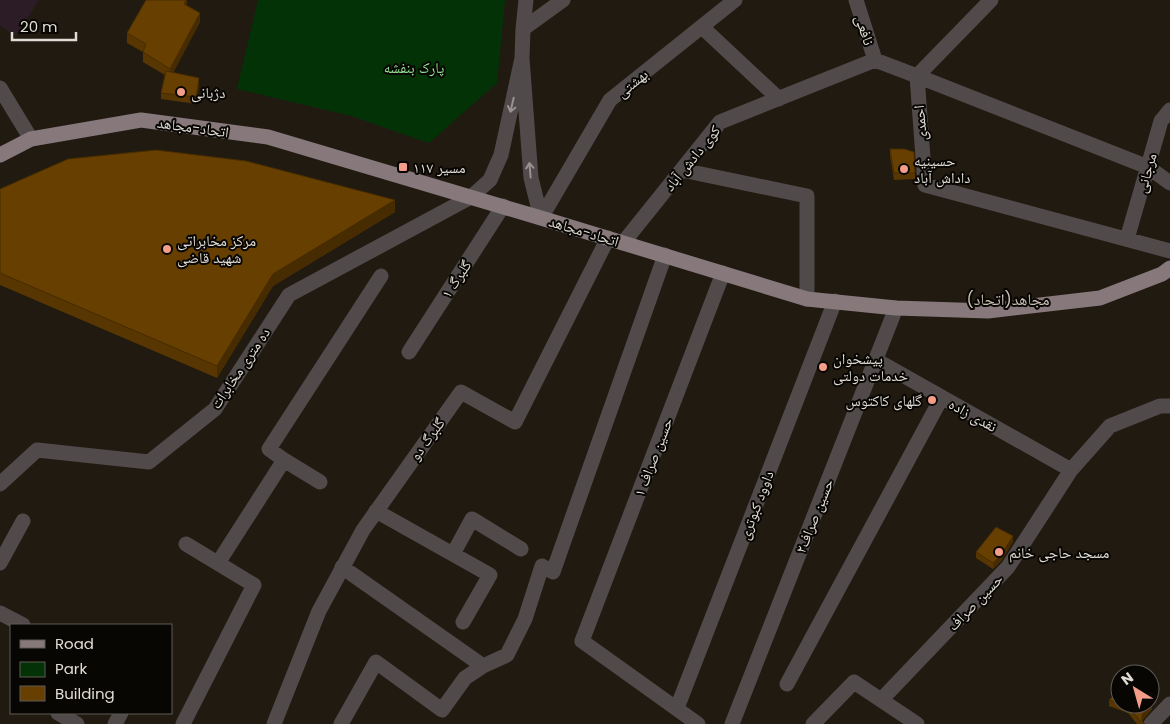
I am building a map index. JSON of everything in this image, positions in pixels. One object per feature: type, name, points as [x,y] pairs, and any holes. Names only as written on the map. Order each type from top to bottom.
[{"type":"main road","name":"اتحاد-مجاهد","points":[[0,155],[31,139],[141,120],[268,138],[503,206],[807,299],[896,308],[988,311],[1100,298],[1162,274],[1170,268]]},
{"type":"street","points":[[526,0],[522,58],[530,178],[541,218]]},
{"type":"street","points":[[523,29],[563,0]]},
{"type":"street","name":"بهشتی","points":[[541,218],[610,100],[735,0]]},
{"type":"street","name":"نافعی","points":[[856,0],[875,60]]},
{"type":"street","points":[[916,76],[991,0]]},
{"type":"street","points":[[702,27],[779,99],[875,60],[1148,167],[1170,183]]},
{"type":"street","name":"ده متری مخابرات","points":[[0,484],[37,450],[149,462],[215,409],[289,295],[471,197],[490,180],[500,155],[522,58]]},
{"type":"street","name":"احمدی","points":[[916,76],[925,185],[1170,251]]},
{"type":"street","points":[[0,88],[31,139]]},
{"type":"street","name":"کوی دادش آباد","points":[[623,243],[720,122],[779,99]]},
{"type":"street","name":"مرجانی","points":[[1127,240],[1161,121],[1170,110]]},
{"type":"street","points":[[682,170],[807,196],[807,299]]},
{"type":"street","name":"گلبرگ ۱","points":[[409,352],[503,206]]},
{"type":"street","name":"گلبرگ دو","points":[[274,724],[319,610],[363,530],[376,511],[461,392],[515,422],[608,238]]},
{"type":"street","points":[[341,724],[376,662],[442,710],[465,678],[483,666],[507,655],[525,619],[542,566],[553,572],[665,255]]},
{"type":"street","name":"حسین صراف ۱","points":[[677,708],[582,641],[723,273]]},
{"type":"street","points":[[320,482],[269,449],[381,276]]},
{"type":"street","name":"داوود کبوتری","points":[[677,708],[835,302]]},
{"type":"street","name":"حسین صراف۲","points":[[732,724],[896,308]]},
{"type":"street","name":"نقدی زاده","points":[[876,360],[1071,470]]},
{"type":"street","points":[[787,684],[942,397]]},
{"type":"street","name":"حسین صراف","points":[[881,700],[1008,567],[1071,470],[1110,426],[1160,406],[1170,406]]},
{"type":"street","points":[[218,563],[284,460]]},
{"type":"street","points":[[376,511],[490,575],[463,622]]},
{"type":"street","points":[[453,554],[472,519],[521,549]]},
{"type":"street","points":[[0,563],[23,521]]},
{"type":"street","points":[[183,724],[254,585],[186,544]]},
{"type":"street","points":[[342,568],[483,666]]},
{"type":"street","points":[[0,613],[21,624]]},
{"type":"street","points":[[813,724],[854,682],[917,724]]},
{"type":"street","points":[[1152,724],[1170,704]]},
{"type":"street","points":[[677,708],[698,724]]},
{"type":"street","points":[[60,714],[77,724]]},
{"type":"shaded area","points":[[0,0],[39,0],[16,36],[0,26]]},
{"type":"green space","name":"پارک بنفشه","points":[[258,0],[505,0],[497,83],[429,143],[351,116],[237,89]]},
{"type":"building","points":[[146,0],[186,0],[184,4],[200,13],[170,69],[143,52],[146,44],[127,33]]},
{"type":"building","name":"دژبانی","points":[[166,71],[199,78],[196,97],[161,93]]},
{"type":"building","name":"حسینیه داداش آباد","points":[[890,149],[904,149],[914,152],[915,173],[894,173]]},
{"type":"building","name":"مرکز مخابراتی شهید قاضی","points":[[156,150],[246,161],[395,200],[273,274],[217,366],[0,273],[0,189],[68,159]]},
{"type":"building","points":[[996,527],[1013,536],[1001,555],[993,563],[976,552]]},
{"type":"building","points":[[1135,714],[1143,714],[1142,721],[1145,724]]},
{"type":"place","name":"دژبانی","points":[[181,92]]},
{"type":"place","name":"مسیر ۱۱۷","points":[[403,167]]},
{"type":"place","name":"حسینیه داداش آباد","points":[[904,169]]},
{"type":"place","name":"مرکز مخابراتی شهید قاضی","points":[[167,249]]},
{"type":"place","name":"پیشخوان خدمات دولتی","points":[[823,367]]},
{"type":"place","name":"گلهای کاکتوس","points":[[932,400]]},
{"type":"place","name":"مسجد حاجی خانم","points":[[999,552]]},
{"type":"district","name":"مجاهد(اتحاد)","points":[[1008,299]]}]
